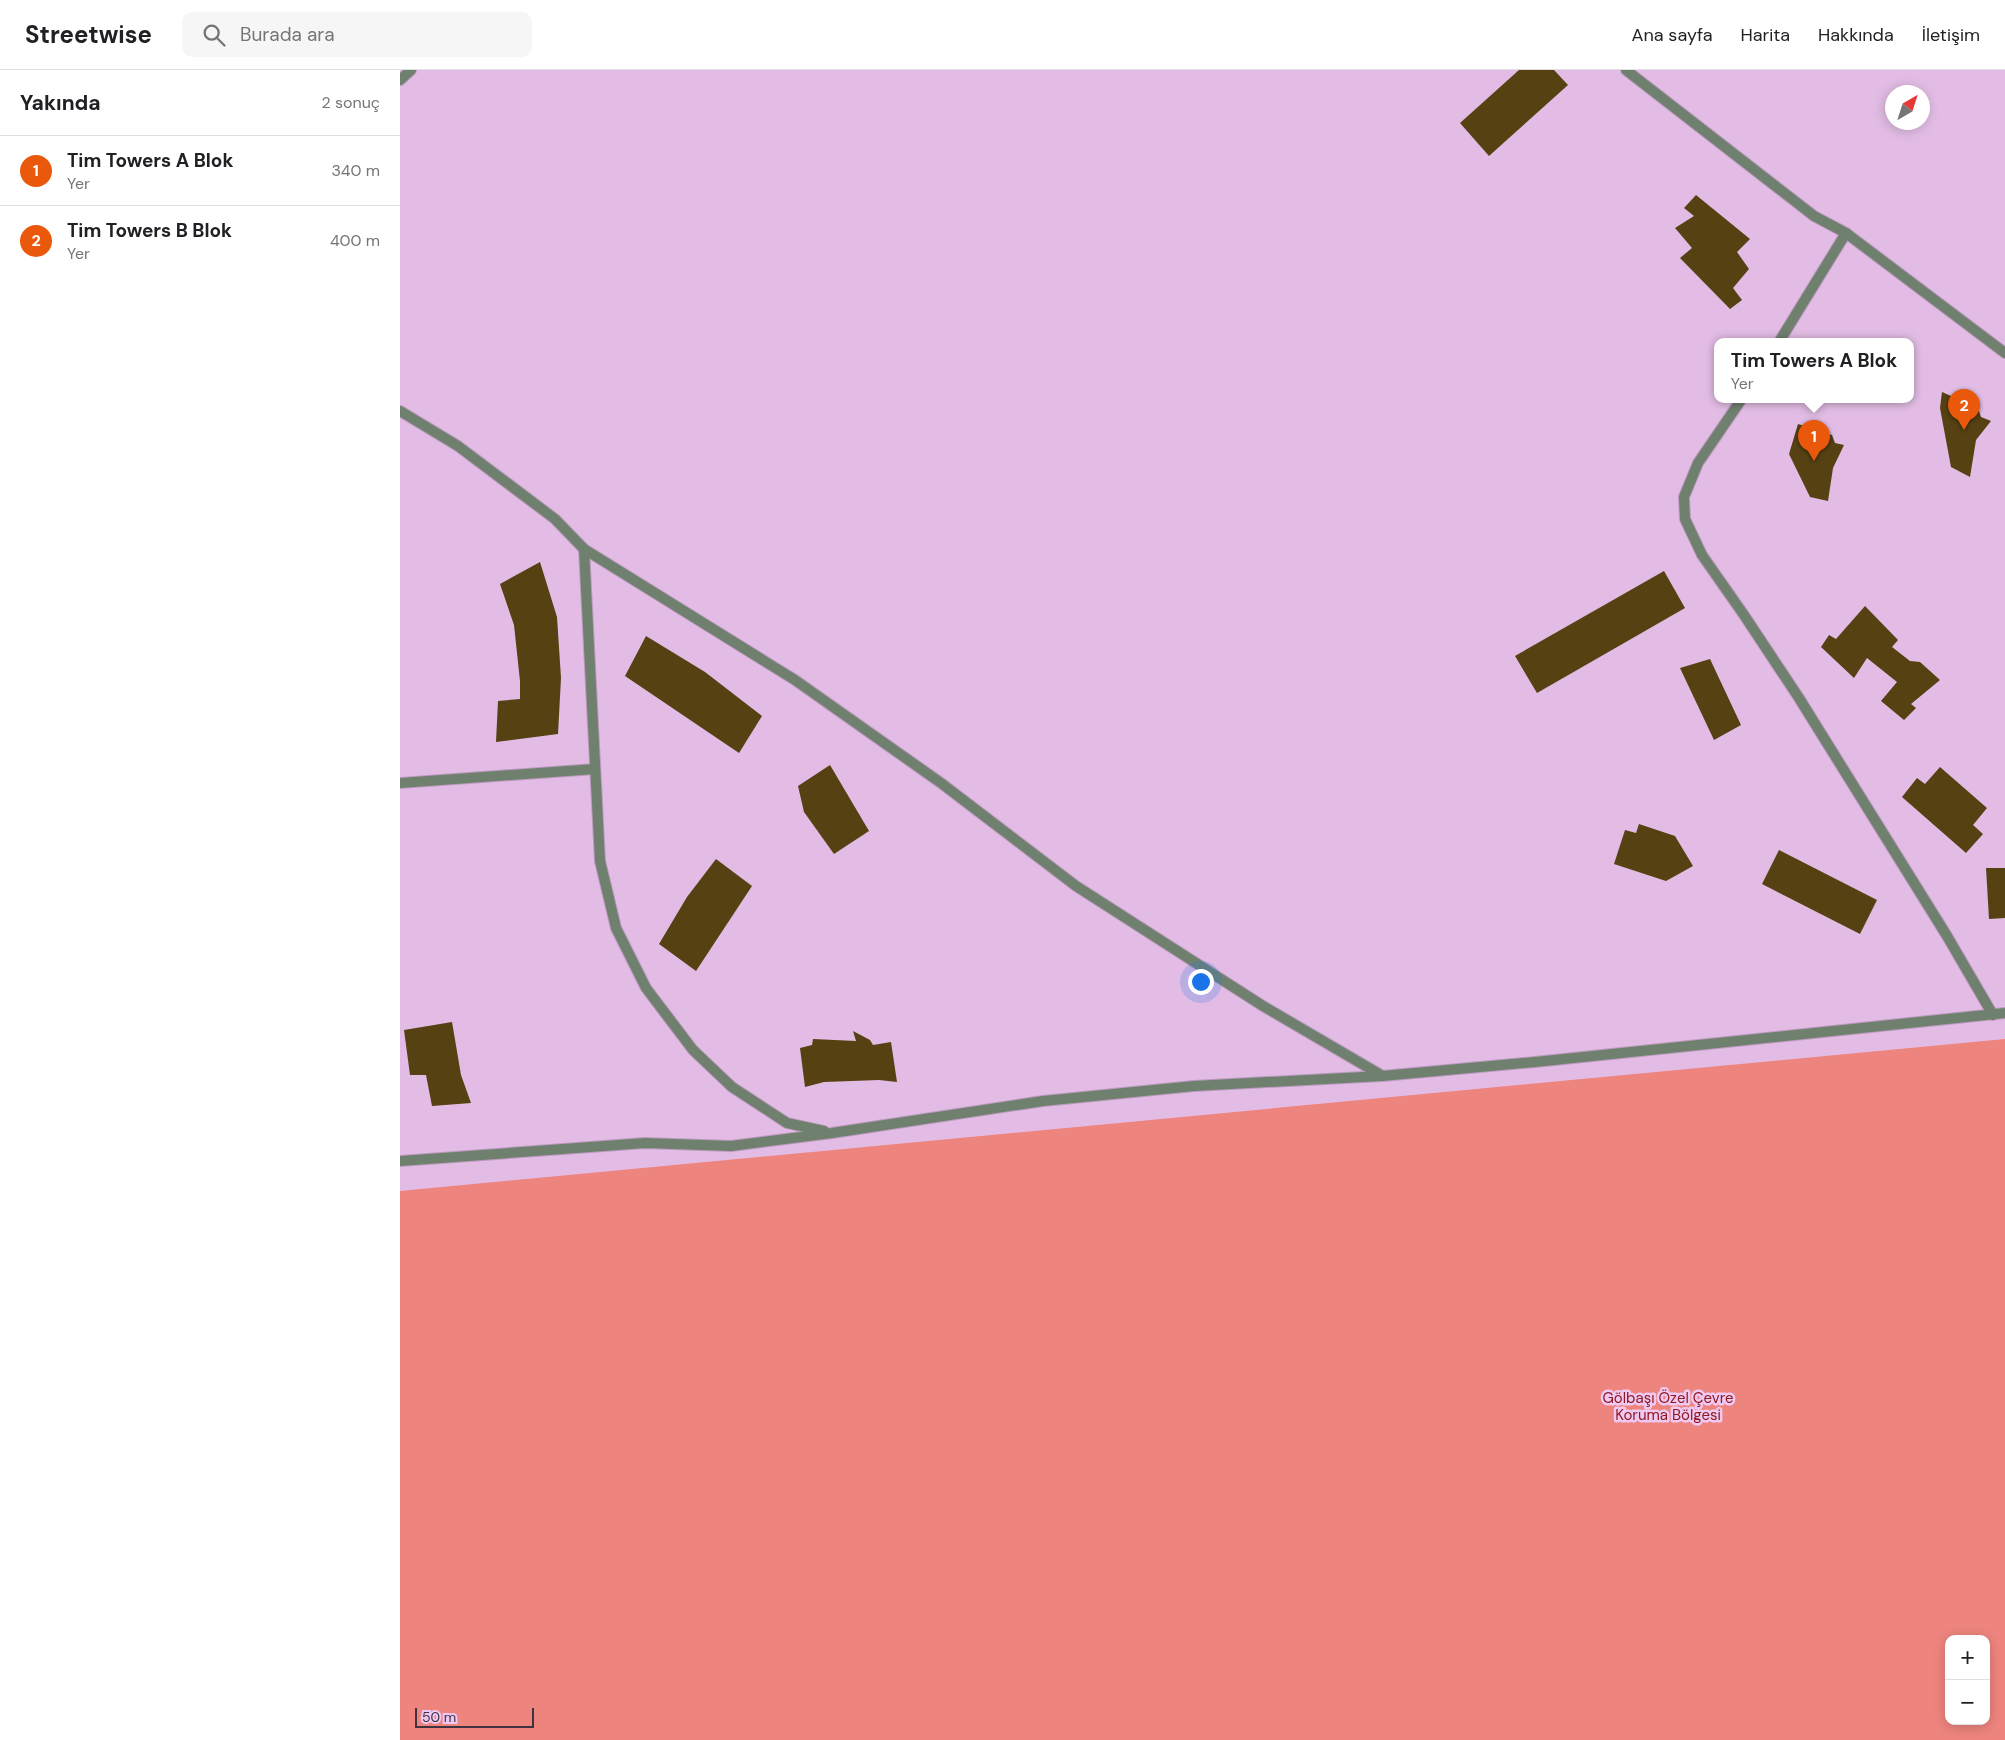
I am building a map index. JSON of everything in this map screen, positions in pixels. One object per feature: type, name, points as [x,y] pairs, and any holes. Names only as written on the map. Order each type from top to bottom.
[{"type":"street","points":[[400,80],[411,70]]},
{"type":"street","points":[[1626,70],[1814,216],[1846,233],[2005,353]]},
{"type":"street","points":[[1781,338],[1846,233]]},
{"type":"street","points":[[1738,403],[1698,463],[1684,497],[1685,519],[1702,555],[1798,698],[1942,928],[1994,1015]]},
{"type":"street","points":[[400,411],[458,446],[555,518],[584,549],[795,680],[941,783],[1076,886],[1263,1006],[1382,1076]]},
{"type":"street","points":[[584,549],[600,862],[616,928],[646,988],[693,1050],[732,1087],[787,1123],[832,1133]]},
{"type":"street","points":[[400,783],[595,769]]},
{"type":"street","points":[[400,1161],[645,1143],[731,1146],[832,1133],[1043,1101],[1194,1086],[1382,1076],[2005,1013]]},
{"type":"green space","name":"Gölbaşı Özel Çevre Koruma Bölgesi","points":[[2005,1039],[2005,1740],[400,1740],[400,1191]]},
{"type":"building","points":[[1519,70],[1554,70],[1568,85],[1489,156],[1460,123]]},
{"type":"building","points":[[1696,195],[1750,239],[1737,252],[1749,269],[1733,288],[1742,300],[1730,309],[1680,258],[1692,248],[1675,228],[1694,216],[1684,208]]},
{"type":"building","points":[[1942,392],[1978,408],[1981,417],[1991,421],[1976,440],[1970,477],[1951,467],[1940,408]]},
{"type":"building","points":[[1798,424],[1832,435],[1835,443],[1844,445],[1833,468],[1828,501],[1810,497],[1789,454]]},
{"type":"building","points":[[540,562],[557,617],[561,678],[558,734],[496,742],[498,701],[520,699],[514,625],[500,584]]},
{"type":"building","points":[[1664,571],[1685,608],[1537,693],[1515,656]]},
{"type":"building","points":[[1865,606],[1898,640],[1892,647],[1910,661],[1920,662],[1940,680],[1911,704],[1916,708],[1904,720],[1881,701],[1897,682],[1867,658],[1854,678],[1821,647],[1829,635],[1836,639]]},
{"type":"building","points":[[646,636],[705,672],[762,716],[739,753],[625,676]]},
{"type":"building","points":[[1710,659],[1741,725],[1714,740],[1680,668]]},
{"type":"building","points":[[830,765],[869,831],[834,854],[804,812],[798,786]]},
{"type":"building","points":[[1940,767],[1987,808],[1973,825],[1983,834],[1966,853],[1902,797],[1917,778],[1925,784]]},
{"type":"building","points":[[1639,824],[1675,836],[1693,866],[1666,881],[1614,864],[1625,830],[1636,833]]},
{"type":"building","points":[[1779,850],[1877,900],[1860,934],[1762,884]]},
{"type":"building","points":[[716,859],[752,886],[696,971],[659,944],[687,897]]},
{"type":"building","points":[[1986,868],[2005,868],[2005,918],[1989,919]]},
{"type":"building","points":[[452,1022],[461,1075],[471,1103],[432,1106],[426,1075],[410,1075],[404,1030]]},
{"type":"building","points":[[853,1031],[870,1040],[873,1045],[891,1042],[897,1082],[879,1080],[824,1082],[805,1087],[800,1048],[812,1045],[813,1039],[856,1041]]},
{"type":"place","name":"Tim Towers B Blok","points":[[1964,430]]},
{"type":"place","name":"Tim Towers A Blok","points":[[1814,461]]}]
